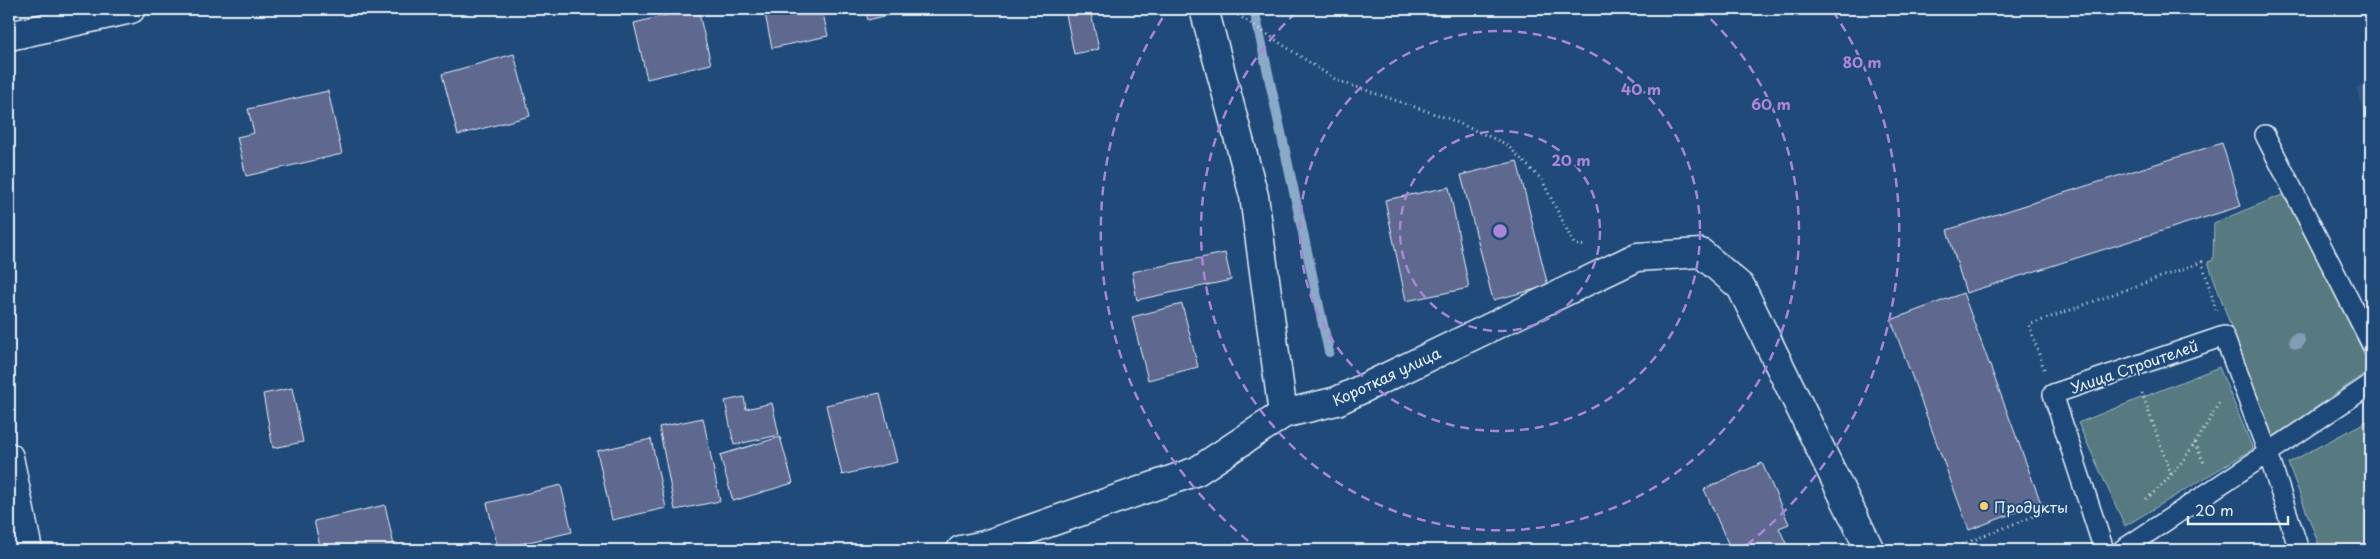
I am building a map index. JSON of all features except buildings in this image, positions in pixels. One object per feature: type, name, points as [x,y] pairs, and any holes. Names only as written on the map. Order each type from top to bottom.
[{"type":"street","points":[[9,36],[131,9]]},
{"type":"street","points":[[1204,9],[1254,196],[1283,414]]},
{"type":"street","name":"Короткая улица","points":[[961,550],[985,545],[1197,471],[1283,414],[1337,400],[1637,257],[1701,253],[1741,287],[1870,550]]},
{"type":"street","points":[[9,457],[28,550]]},
{"type":"lane","points":[[2265,135],[2371,343]]},
{"type":"lane","points":[[2224,336],[2268,454],[2299,550]]},
{"type":"lane","name":"Улица Строителей","points":[[2104,550],[2053,394],[2224,336]]},
{"type":"lane","points":[[2122,550],[2371,384]]},
{"type":"path","points":[[1237,14],[1336,80],[1447,118],[1506,144],[1542,180],[1574,244],[1637,257]]},
{"type":"path","points":[[2053,394],[2029,326],[2202,262],[2224,336]]},
{"type":"path","points":[[2132,367],[2171,474]]},
{"type":"path","points":[[2142,502],[2164,485],[2204,431],[2237,370]]},
{"type":"path","points":[[1948,550],[2086,495]]},
{"type":"shaded area","points":[[2371,82],[2371,128],[2356,88]]},
{"type":"green space","points":[[2282,195],[2303,224],[2371,369],[2271,439],[2208,262],[2213,260],[2214,223]]},
{"type":"green space","points":[[2219,367],[2253,449],[2125,526],[2078,423]]},
{"type":"green space","points":[[2371,419],[2371,550],[2321,550],[2288,463]]},
{"type":"waterway","points":[[1254,9],[1329,352]]},
{"type":"place","name":"Продукты","points":[[1984,506]]}]
